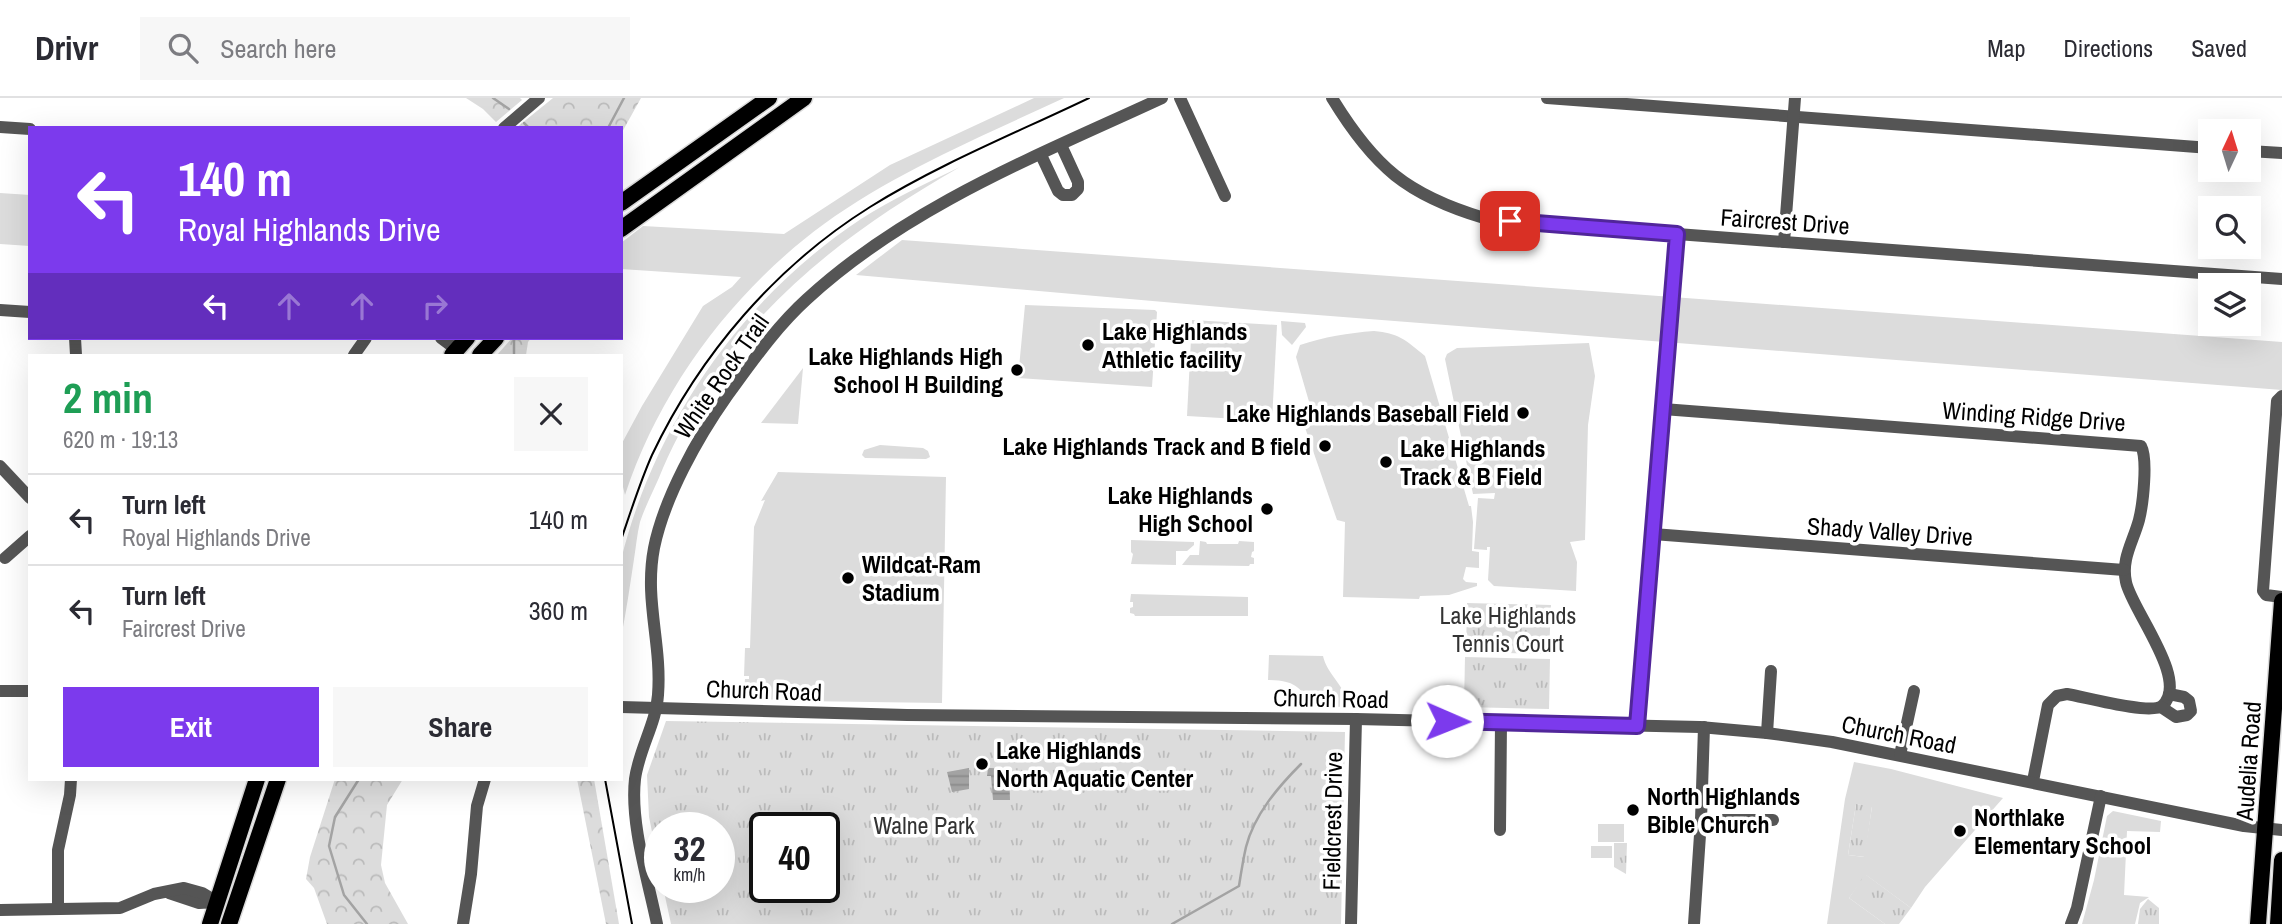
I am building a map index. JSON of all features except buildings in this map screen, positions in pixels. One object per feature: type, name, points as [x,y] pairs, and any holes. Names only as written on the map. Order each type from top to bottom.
[{"type":"main road","points":[[623,203],[769,98]]},
{"type":"main road","points":[[623,228],[804,98]]},
{"type":"main road","points":[[685,157],[697,176]]},
{"type":"main road","points":[[481,354],[494,340]]},
{"type":"main road","name":"Audelia Road","points":[[2258,924],[2274,829],[2282,599]]},
{"type":"main road","points":[[210,924],[256,781]]},
{"type":"main road","points":[[229,924],[277,781]]},
{"type":"main road","points":[[2278,924],[2282,860]]},
{"type":"main road","points":[[217,902],[235,906]]},
{"type":"street","points":[[506,126],[539,98]]},
{"type":"street","name":"White Rock Trail","points":[[657,924],[637,824],[634,791],[637,768],[657,707],[659,663],[650,577],[664,516],[690,456],[712,417],[780,327],[805,300],[887,237],[943,201],[1162,98]]},
{"type":"street","points":[[1180,98],[1225,196]]},
{"type":"street","name":"Faircrest Drive","points":[[1332,98],[1352,131],[1384,168],[1425,196],[1484,218],[2282,279]]},
{"type":"street","points":[[1547,98],[2198,147]]},
{"type":"street","points":[[1784,242],[1794,98]]},
{"type":"street","points":[[0,127],[28,129]]},
{"type":"street","points":[[1041,155],[1058,191],[1063,195],[1072,195],[1078,189],[1078,182],[1061,145]]},
{"type":"street","points":[[2261,152],[2282,153]]},
{"type":"street","points":[[1637,726],[1677,234]]},
{"type":"street","points":[[0,310],[28,312]]},
{"type":"street","name":"Audelia Road","points":[[2282,396],[2277,401],[2263,590],[2266,595],[2282,599]]},
{"type":"street","name":"Winding Ridge Drive","points":[[1663,409],[2141,446],[2145,463],[2141,509],[2124,570]]},
{"type":"street","points":[[0,466],[28,496]]},
{"type":"street","name":"Shady Valley Drive","points":[[1653,534],[2124,570]]},
{"type":"street","points":[[5,558],[28,538]]},
{"type":"street","points":[[2033,782],[2048,705],[2057,696],[2067,694],[2147,710],[2161,707],[2169,694],[2163,656],[2132,600],[2124,570]]},
{"type":"street","points":[[1767,733],[1771,671]]},
{"type":"street","points":[[0,691],[28,691]]},
{"type":"street","points":[[1900,755],[1914,691]]},
{"type":"street","points":[[2161,707],[2176,717],[2187,715],[2190,711],[2189,701],[2184,697],[2169,694]]},
{"type":"street","name":"Church Road","points":[[623,707],[907,715],[1356,719],[1704,727],[1832,742],[2244,826],[2274,829]]},
{"type":"street","name":"Fieldcrest Drive","points":[[1351,924],[1356,719]]},
{"type":"street","points":[[1500,830],[1501,722]]},
{"type":"street","points":[[1694,924],[1704,727]]},
{"type":"street","points":[[58,909],[58,850],[71,781]]},
{"type":"street","points":[[463,924],[477,806],[484,781]]},
{"type":"street","points":[[2071,924],[2077,908],[2101,796]]},
{"type":"street","points":[[1701,820],[1773,820]]},
{"type":"street","points":[[0,911],[120,908],[154,894],[169,892],[199,903],[217,902]]},
{"type":"green space","points":[[466,98],[520,98],[522,100],[496,122]]},
{"type":"green space","points":[[553,98],[641,98],[623,130],[623,126],[518,126]]},
{"type":"green space","points":[[1034,98],[1064,98],[941,155],[881,187],[824,224],[791,250],[760,279],[704,344],[658,417],[625,495],[623,441],[703,306],[732,287],[741,277],[623,269],[623,241],[643,226],[784,234],[890,165]]},
{"type":"green space","points":[[960,167],[866,226],[824,258],[785,292],[717,371],[688,417],[642,515],[623,627],[623,553],[636,509],[656,459],[681,412],[710,367],[742,325],[778,286],[818,250],[861,219]]},
{"type":"green space","points":[[0,193],[28,195],[28,246],[0,244]]},
{"type":"green space","points":[[902,240],[2282,342],[2282,390],[1279,312],[856,275]]},
{"type":"green space","name":"Lake Highlands Athletic facility","points":[[1025,305],[1155,310],[1152,387],[1018,378]]},
{"type":"green space","points":[[1192,320],[1277,325],[1272,421],[1187,416]]},
{"type":"green space","points":[[1281,321],[1305,323],[1306,327],[1292,345],[1282,335]]},
{"type":"green space","name":"Lake Highlands Track & B Field","points":[[1374,331],[1401,338],[1425,356],[1471,506],[1472,551],[1479,552],[1479,568],[1466,567],[1463,579],[1477,583],[1477,586],[1449,595],[1420,596],[1419,599],[1343,597],[1345,522],[1337,520],[1301,416],[1312,412],[1296,357],[1300,345],[1336,336]]},
{"type":"green space","points":[[510,340],[530,340],[526,354],[498,354]]},
{"type":"green space","name":"Lake Highlands Baseball Field","points":[[1589,343],[1595,376],[1588,425],[1585,540],[1570,542],[1577,562],[1576,591],[1494,586],[1488,580],[1490,547],[1487,547],[1487,550],[1474,549],[1478,498],[1494,499],[1495,493],[1473,494],[1445,359],[1447,354],[1457,348]]},
{"type":"green space","points":[[803,368],[798,424],[761,423]]},
{"type":"green space","points":[[880,445],[923,448],[928,451],[930,457],[865,458],[862,455],[864,450]]},
{"type":"green space","name":"Wildcat-Ram Stadium","points":[[778,472],[946,477],[942,703],[800,701],[800,696],[796,696],[796,701],[747,698],[747,695],[744,695],[745,679],[749,679],[749,676],[744,676],[745,648],[750,648],[754,527],[765,500],[761,501]]},
{"type":"green space","points":[[1131,540],[1194,542],[1194,545],[1187,551],[1176,551],[1176,565],[1131,564]]},
{"type":"green space","points":[[1200,541],[1207,544],[1254,542],[1251,557],[1254,558],[1254,564],[1182,565],[1190,555],[1199,555]]},
{"type":"green space","points":[[1131,594],[1248,597],[1248,616],[1135,616],[1130,613],[1130,608],[1133,607],[1133,602],[1130,602]]},
{"type":"green space","name":"Lake Highlands Tennis Court","points":[[1467,603],[1551,605],[1549,654],[1466,652]]},
{"type":"green space","points":[[1269,655],[1323,656],[1348,703],[1345,707],[1314,706],[1290,683],[1268,680]]},
{"type":"green space","points":[[1465,657],[1550,659],[1549,709],[1464,707]]},
{"type":"green space","name":"Walne Park","points":[[666,721],[1345,732],[1341,924],[671,924],[666,903],[735,903],[735,812],[649,812],[647,775]]},
{"type":"green space","points":[[1854,762],[2003,798],[1925,887],[1911,908],[1866,875],[1849,898],[1885,924],[1827,924],[1845,799]],"holes":[[[1856,804],[1872,807],[1864,857],[1848,855]]]},
{"type":"green space","points":[[334,781],[402,781],[387,805],[381,865],[385,883],[408,924],[327,924],[314,888],[306,879],[310,857]]},
{"type":"green space","points":[[577,781],[594,781],[619,924],[606,924]]},
{"type":"green space","points":[[1856,804],[1872,806],[1865,857],[1848,855]]},
{"type":"green space","points":[[2113,811],[2161,821],[2160,832],[2127,831],[2124,895],[2149,897],[2140,903],[2135,924],[2082,924],[2107,816]]},
{"type":"green space","points":[[1598,824],[1624,824],[1624,842],[1598,842]]},
{"type":"green space","points":[[1614,843],[1627,843],[1626,874],[1614,867]]},
{"type":"green space","points":[[1591,846],[1612,846],[1612,858],[1591,858]]},
{"type":"green space","points":[[1865,874],[1911,908],[1899,924],[1885,924],[1849,898]]},
{"type":"green space","points":[[2148,899],[2159,908],[2159,924],[2138,924],[2140,909]]},
{"type":"shaded area","points":[[969,768],[969,789],[952,792],[947,772]]},
{"type":"shaded area","points":[[988,768],[1009,769],[1010,800],[993,800],[991,776],[987,776]]},
{"type":"waterway","points":[[493,98],[509,109]]},
{"type":"waterway","points":[[609,126],[624,98]]},
{"type":"waterway","points":[[524,123],[527,126]]},
{"type":"waterway","points":[[514,340],[514,354]]},
{"type":"waterway","points":[[1172,924],[1239,886],[1246,847],[1255,824],[1276,792],[1301,764]]},
{"type":"waterway","points":[[358,781],[335,817],[329,846],[344,895],[367,924]]},
{"type":"tram line","points":[[623,534],[652,455],[671,418],[717,348],[772,285],[836,230],[896,191],[1089,98]]},
{"type":"tram line","points":[[605,781],[632,924]]},
{"type":"place","name":"Lake Highlands Athletic facility","points":[[1088,345]]},
{"type":"place","name":"Lake Highlands High School H Building","points":[[1017,370]]},
{"type":"place","name":"Lake Highlands Baseball Field","points":[[1523,413]]},
{"type":"place","name":"Lake Highlands Track and B field","points":[[1325,446]]},
{"type":"place","name":"Lake Highlands Track & B Field","points":[[1386,462]]},
{"type":"place","name":"Lake Highlands High School","points":[[1267,509]]},
{"type":"place","name":"Wildcat-Ram Stadium","points":[[848,578]]},
{"type":"place","name":"Lake Highlands North Aquatic Center","points":[[982,764]]},
{"type":"place","name":"North Highlands Bible Church","points":[[1633,810]]},
{"type":"place","name":"Northlake Elementary School","points":[[1960,831]]},
{"type":"route","points":[[1447,721],[1637,726],[1677,234],[1510,221]]}]
